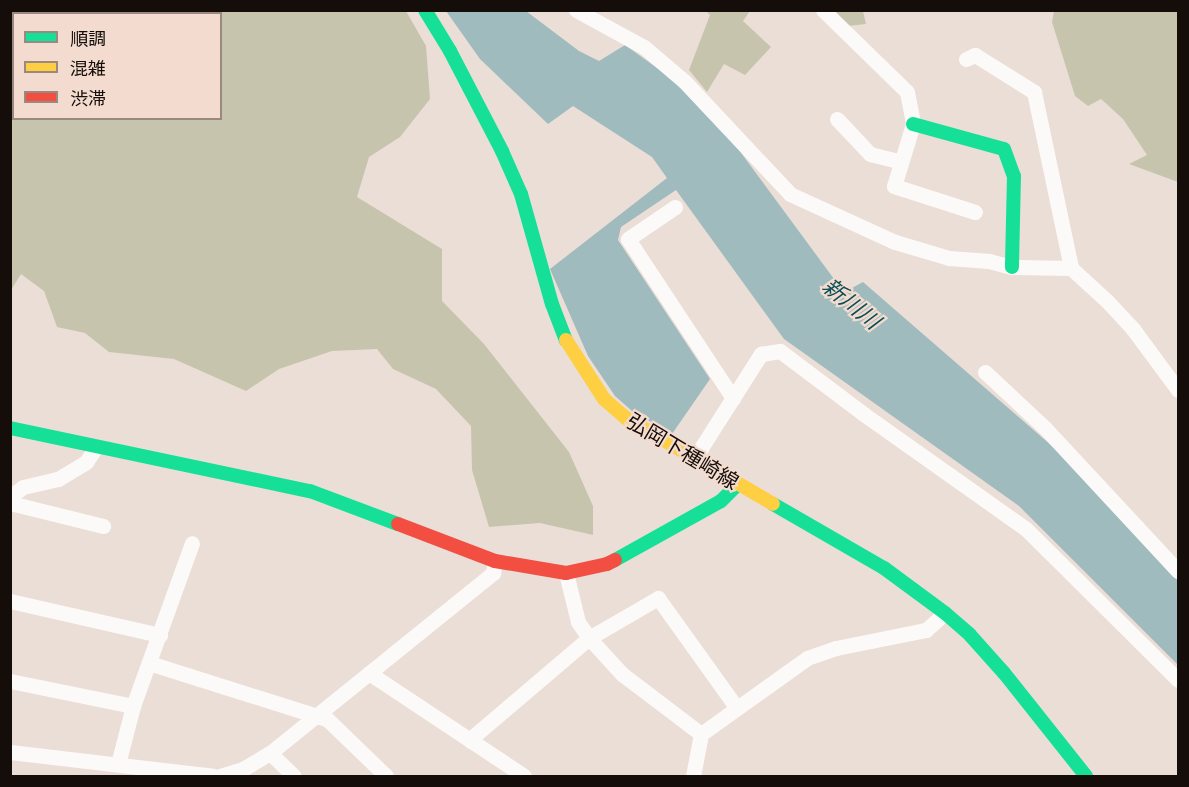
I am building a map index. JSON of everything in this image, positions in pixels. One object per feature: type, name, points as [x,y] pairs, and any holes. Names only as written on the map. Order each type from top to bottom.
[{"type":"main road","name":"弘岡下種崎線","points":[[425,10],[450,51],[521,194],[552,304],[569,346],[604,399],[626,418],[693,459],[884,568],[945,613],[970,635],[1004,673],[1086,777]]},
{"type":"main road","points":[[913,124],[1004,149],[1014,176],[1011,267]]},
{"type":"main road","points":[[10,428],[310,491],[495,561],[566,573],[607,564],[721,501],[737,485]]},
{"type":"street","points":[[576,10],[644,47],[684,81],[790,194],[895,242],[950,258],[989,261],[1011,267],[1071,268]]},
{"type":"street","points":[[823,10],[907,92],[913,124],[894,186],[975,212]]},
{"type":"street","points":[[966,59],[975,55],[1034,92],[1071,268],[1133,329],[1179,390]]},
{"type":"street","points":[[837,120],[870,154],[901,162]]},
{"type":"street","points":[[675,207],[628,239],[733,398]]},
{"type":"street","points":[[693,459],[761,354],[780,351],[865,415],[1026,529],[1179,680]]},
{"type":"street","points":[[985,372],[1045,428],[1179,571]]},
{"type":"street","points":[[10,497],[23,487],[58,480],[86,462],[96,447]]},
{"type":"street","points":[[10,503],[103,526]]},
{"type":"street","points":[[118,764],[133,706],[192,543]]},
{"type":"street","points":[[220,777],[243,769],[270,753],[492,573],[495,561]]},
{"type":"street","points":[[566,573],[570,600],[578,621],[589,638],[622,674],[701,734]]},
{"type":"street","points":[[471,741],[475,735],[589,638],[658,598],[736,707]]},
{"type":"street","points":[[10,601],[160,635]]},
{"type":"street","points":[[693,777],[701,734],[807,658],[836,648],[926,630],[945,613]]},
{"type":"street","points":[[149,663],[327,719],[386,777]]},
{"type":"street","points":[[369,673],[381,684],[524,777]]},
{"type":"street","points":[[10,681],[133,706]]},
{"type":"street","points":[[10,752],[213,777]]},
{"type":"street","points":[[270,753],[294,777]]},
{"type":"shaded area","points":[[11,10],[406,11],[426,46],[430,99],[400,137],[369,157],[357,197],[442,249],[442,301],[484,344],[569,452],[593,506],[593,535],[540,523],[489,527],[472,470],[471,426],[436,389],[393,369],[377,349],[332,351],[279,369],[246,391],[174,359],[109,352],[85,333],[57,327],[44,291],[21,274],[11,290]]},
{"type":"shaded area","points":[[706,11],[750,11],[743,21],[771,47],[745,75],[724,64],[707,92],[689,70],[710,15]]},
{"type":"shaded area","points":[[835,11],[863,11],[866,24],[848,26]]},
{"type":"shaded area","points":[[1054,11],[1178,11],[1178,182],[1129,164],[1147,155],[1123,119],[1101,99],[1088,106],[1075,96],[1052,22]]},
{"type":"water","name":"新川川","points":[[446,11],[526,11],[579,51],[599,61],[625,45],[678,83],[736,146],[837,283],[852,288],[863,282],[1059,452],[1178,581],[1178,665],[1019,506],[784,339],[676,190],[621,227],[618,240],[710,379],[672,434],[632,411],[615,396],[588,356],[550,269],[667,178],[652,157],[573,106],[548,124],[480,59]]},
{"type":"traffic: fast","points":[[425,10],[450,51],[502,151],[521,194],[552,304],[566,340]]},
{"type":"traffic: fast","points":[[913,124],[1004,149],[1014,176],[1012,267]]},
{"type":"traffic: fast","points":[[10,428],[310,491],[398,524]]},
{"type":"traffic: fast","points":[[615,560],[721,501],[737,485]]},
{"type":"traffic: fast","points":[[773,504],[884,568],[945,613],[970,635],[1004,673],[1086,776]]},
{"type":"traffic: slow","points":[[566,340],[604,399],[626,418],[773,504]]},
{"type":"traffic: jam","points":[[398,524],[495,561],[566,573],[607,564],[615,560]]}]
